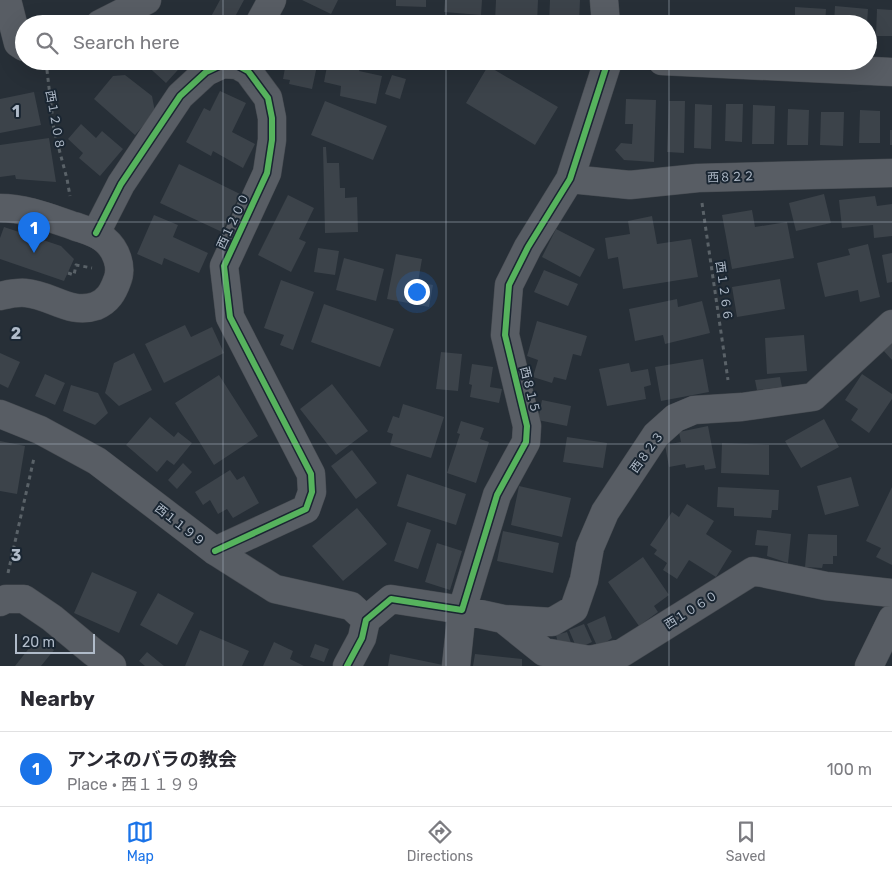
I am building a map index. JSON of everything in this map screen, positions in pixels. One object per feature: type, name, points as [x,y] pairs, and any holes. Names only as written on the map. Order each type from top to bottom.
[{"type":"street","points":[[7,0],[15,31]]},
{"type":"street","points":[[117,15],[146,0]]},
{"type":"street","points":[[264,15],[272,0]]},
{"type":"street","points":[[604,0],[605,15]]},
{"type":"street","name":"西１２００","points":[[96,234],[121,184],[180,96],[210,70]]},
{"type":"street","name":"西１２００","points":[[215,551],[306,509],[312,492],[312,474],[230,317],[224,266],[267,173],[272,140],[272,118],[268,98],[247,70]]},
{"type":"street","name":"西８１５","points":[[456,666],[462,610],[497,495],[526,442],[527,426],[505,335],[509,285],[528,246],[570,179],[605,70]]},
{"type":"street","points":[[850,70],[892,72]]},
{"type":"street","name":"西８２２","points":[[570,179],[630,185],[698,178],[892,173]]},
{"type":"street","points":[[0,208],[40,214],[96,234],[112,247],[119,266],[118,278],[110,296],[105,301],[85,309],[72,308],[27,293],[13,293],[0,296]]},
{"type":"street","name":"西８２３","points":[[462,610],[503,619],[552,622],[574,609],[584,580],[590,547],[605,512],[656,435],[675,418],[694,410],[813,397],[892,324]]},
{"type":"street","name":"西１１９９","points":[[0,414],[34,427],[96,461],[215,551],[275,589],[351,606],[366,620]]},
{"type":"street","name":"西１０６０","points":[[503,619],[544,652],[590,660],[622,653],[753,572],[826,586],[892,593]]},
{"type":"street","points":[[3,591],[6,599],[24,598],[112,666]]},
{"type":"street","points":[[347,666],[362,638],[366,620],[391,599],[462,610]]},
{"type":"street","points":[[869,666],[892,620]]},
{"type":"path","points":[[68,272],[74,275],[75,260]]},
{"type":"path","points":[[76,265],[91,268],[93,274]]},
{"type":"path","points":[[3,591],[36,452]]},
{"type":"building","points":[[220,0],[244,0],[236,15],[212,15]]},
{"type":"building","points":[[302,0],[338,0],[331,14]]},
{"type":"building","points":[[396,0],[426,0],[426,7],[396,6]]},
{"type":"building","points":[[445,0],[482,0],[481,15],[444,12]]},
{"type":"building","points":[[496,0],[538,0],[537,15],[495,15]]},
{"type":"building","points":[[550,0],[580,0],[579,15],[549,15]]},
{"type":"building","points":[[835,6],[868,9],[868,15],[834,15]]},
{"type":"building","points":[[795,7],[826,9],[826,15],[795,15]]},
{"type":"building","points":[[877,9],[892,10],[892,36],[877,36]]},
{"type":"building","points":[[152,70],[178,70],[166,83]]},
{"type":"building","points":[[285,70],[316,70],[312,89],[289,84],[290,80],[283,79]]},
{"type":"building","points":[[326,70],[359,70],[382,76],[376,104],[340,96],[341,86],[324,82]]},
{"type":"building","points":[[486,70],[495,70],[558,107],[535,145],[466,103]]},
{"type":"building","points":[[125,75],[152,96],[155,112],[135,135],[94,99],[113,76]]},
{"type":"building","points":[[392,75],[406,79],[400,99],[385,94]]},
{"type":"building","points":[[220,91],[246,103],[232,132],[255,144],[243,168],[213,151],[211,156],[186,142],[204,108],[210,111]]},
{"type":"building","points":[[34,92],[41,125],[0,133],[0,99]]},
{"type":"building","points":[[626,99],[656,100],[654,162],[624,160],[615,150],[621,143],[632,144],[633,124],[625,124]]},
{"type":"building","points":[[325,101],[387,126],[373,160],[311,135]]},
{"type":"building","points":[[669,101],[685,101],[684,153],[667,152]]},
{"type":"building","points":[[695,104],[712,105],[711,149],[694,148]]},
{"type":"building","points":[[726,104],[743,104],[742,142],[725,141]]},
{"type":"building","points":[[753,105],[775,106],[774,144],[752,144]]},
{"type":"building","points":[[788,109],[809,110],[808,145],[787,145]]},
{"type":"building","points":[[860,110],[880,111],[880,143],[859,143]]},
{"type":"building","points":[[821,112],[844,112],[843,146],[820,145]]},
{"type":"building","points":[[81,124],[96,138],[102,131],[123,149],[100,176],[79,158],[83,153],[68,139]]},
{"type":"building","points":[[890,130],[892,130],[892,145],[890,145]]},
{"type":"building","points":[[49,138],[56,182],[16,179],[15,175],[0,177],[0,145]]},
{"type":"building","points":[[323,147],[326,147],[327,163],[339,163],[340,188],[345,188],[345,198],[357,197],[358,232],[325,233]]},
{"type":"building","points":[[179,164],[240,194],[222,232],[160,203]]},
{"type":"building","points":[[824,194],[831,223],[796,231],[789,203]]},
{"type":"building","points":[[288,195],[314,208],[299,239],[306,242],[291,272],[258,255]]},
{"type":"building","points":[[875,196],[877,206],[892,204],[892,236],[874,238],[873,225],[842,228],[839,200]]},
{"type":"building","points":[[752,210],[755,227],[787,222],[794,258],[732,269],[722,215]]},
{"type":"building","points":[[154,215],[178,225],[173,237],[208,253],[199,273],[164,258],[162,265],[137,254]]},
{"type":"building","points":[[652,216],[657,244],[691,239],[698,277],[623,289],[618,257],[608,259],[605,238],[630,234],[628,221]]},
{"type":"building","points":[[4,227],[61,246],[74,259],[64,281],[0,259],[0,238]]},
{"type":"building","points":[[556,229],[595,249],[580,277],[542,257]]},
{"type":"building","points":[[868,244],[880,297],[860,302],[858,290],[825,297],[817,263],[850,255],[848,249]]},
{"type":"building","points":[[318,248],[339,251],[335,275],[314,272]]},
{"type":"building","points":[[892,253],[892,282],[887,283],[882,255]]},
{"type":"building","points":[[396,254],[422,259],[418,282],[433,285],[429,307],[387,299]]},
{"type":"building","points":[[344,258],[384,269],[376,301],[336,290]]},
{"type":"building","points":[[544,270],[578,284],[568,306],[534,292]]},
{"type":"building","points":[[780,279],[785,309],[737,317],[732,287]]},
{"type":"building","points":[[281,280],[314,292],[293,350],[280,345],[284,335],[264,328]]},
{"type":"building","points":[[677,299],[678,307],[702,301],[710,333],[665,344],[663,335],[635,341],[629,309]]},
{"type":"building","points":[[324,304],[394,329],[380,367],[311,342]]},
{"type":"building","points":[[537,321],[587,336],[581,356],[573,354],[566,380],[554,377],[552,383],[533,377],[538,360],[527,356]]},
{"type":"building","points":[[185,325],[191,337],[212,327],[224,353],[164,383],[145,344]]},
{"type":"building","points":[[804,335],[807,371],[767,374],[765,338]]},
{"type":"building","points":[[892,340],[892,360],[882,349]]},
{"type":"building","points":[[441,352],[462,354],[458,391],[436,389]]},
{"type":"building","points":[[0,353],[20,362],[8,388],[0,384]]},
{"type":"building","points":[[134,353],[152,390],[119,406],[105,393],[114,363]]},
{"type":"building","points":[[703,359],[709,392],[661,401],[655,367]]},
{"type":"building","points":[[629,363],[631,372],[648,369],[651,385],[644,387],[646,399],[607,406],[599,369]]},
{"type":"building","points":[[472,364],[493,367],[490,387],[502,389],[499,403],[470,397],[472,385],[469,384]]},
{"type":"building","points":[[45,374],[65,383],[55,405],[35,396]]},
{"type":"building","points":[[862,374],[892,394],[892,399],[869,433],[851,420],[858,409],[845,400]]},
{"type":"building","points":[[219,375],[258,436],[214,465],[175,403]]},
{"type":"building","points":[[780,377],[782,387],[757,390],[755,380]]},
{"type":"building","points":[[332,384],[368,431],[336,455],[300,409]]},
{"type":"building","points":[[71,385],[98,393],[108,413],[95,425],[63,411]]},
{"type":"building","points":[[542,400],[571,406],[567,426],[538,420]]},
{"type":"building","points":[[403,404],[444,417],[431,458],[390,445],[393,434],[387,432],[393,416],[399,418]]},
{"type":"building","points":[[150,417],[174,437],[178,432],[192,443],[174,465],[167,460],[157,472],[126,445]]},
{"type":"building","points":[[824,419],[839,447],[801,468],[785,441]]},
{"type":"building","points":[[461,421],[484,428],[480,439],[489,442],[476,483],[447,473],[460,434],[457,433]]},
{"type":"building","points":[[708,426],[716,468],[705,470],[704,465],[686,468],[685,464],[669,467],[665,445],[681,442],[679,432]]},
{"type":"building","points":[[567,437],[607,443],[603,468],[563,462]]},
{"type":"building","points":[[0,441],[25,446],[17,494],[0,491]]},
{"type":"building","points":[[722,443],[769,445],[769,475],[721,473]]},
{"type":"building","points":[[352,450],[377,483],[356,499],[331,466]]},
{"type":"building","points":[[183,463],[192,472],[177,489],[168,480]]},
{"type":"building","points":[[230,470],[237,480],[244,476],[259,503],[233,518],[227,509],[218,514],[210,500],[203,505],[195,492]]},
{"type":"building","points":[[407,474],[466,494],[456,525],[397,506]]},
{"type":"building","points":[[851,477],[859,506],[825,515],[817,486]]},
{"type":"building","points":[[519,486],[571,498],[562,537],[511,525]]},
{"type":"building","points":[[718,487],[779,490],[778,510],[772,510],[771,518],[734,516],[734,508],[717,507]]},
{"type":"building","points":[[892,487],[892,565],[876,557],[881,548],[866,541]]},
{"type":"building","points":[[687,504],[714,521],[706,534],[732,551],[716,577],[689,560],[677,579],[663,570],[667,563],[654,554],[657,550],[650,545],[672,512],[679,517]]},
{"type":"building","points":[[357,508],[387,544],[343,581],[312,546]]},
{"type":"building","points":[[407,522],[431,530],[418,569],[394,561]]},
{"type":"building","points":[[757,530],[791,534],[788,563],[767,556],[768,546],[755,545]]},
{"type":"building","points":[[503,531],[559,543],[553,573],[497,561]]},
{"type":"building","points":[[808,534],[837,535],[837,556],[833,556],[833,564],[823,564],[822,568],[805,567]]},
{"type":"building","points":[[437,543],[462,551],[450,590],[425,582]]},
{"type":"building","points":[[643,557],[669,595],[654,606],[658,612],[639,626],[608,582]]},
{"type":"building","points":[[92,572],[137,592],[119,633],[74,613]]},
{"type":"building","points":[[158,593],[194,613],[177,645],[140,625]]},
{"type":"building","points":[[605,616],[612,638],[598,648],[587,624]]},
{"type":"building","points":[[584,624],[592,642],[577,649],[569,630]]},
{"type":"building","points":[[200,630],[249,651],[242,666],[185,666]]},
{"type":"building","points":[[567,632],[573,648],[559,647],[556,635]]},
{"type":"building","points":[[38,637],[54,650],[41,666],[15,666]]},
{"type":"building","points":[[274,642],[293,651],[290,659],[304,666],[263,666]]},
{"type":"building","points":[[315,644],[329,649],[324,662],[310,657]]},
{"type":"building","points":[[147,652],[164,666],[145,666],[139,661]]},
{"type":"building","points":[[390,654],[443,665],[443,666],[388,666]]},
{"type":"building","points":[[475,654],[522,659],[522,666],[473,666]]},
{"type":"cycle path","points":[[96,233],[121,184],[180,96],[210,70]]},
{"type":"cycle path","points":[[215,551],[306,509],[312,492],[311,474],[230,317],[224,266],[267,173],[272,140],[272,118],[268,98],[246,70]]},
{"type":"cycle path","points":[[347,666],[362,638],[366,620],[391,599],[462,610],[497,495],[526,442],[527,426],[505,335],[509,285],[528,247],[570,179],[605,70]]},
{"type":"place","name":"アンネのバラの教会","points":[[34,253]]}]
